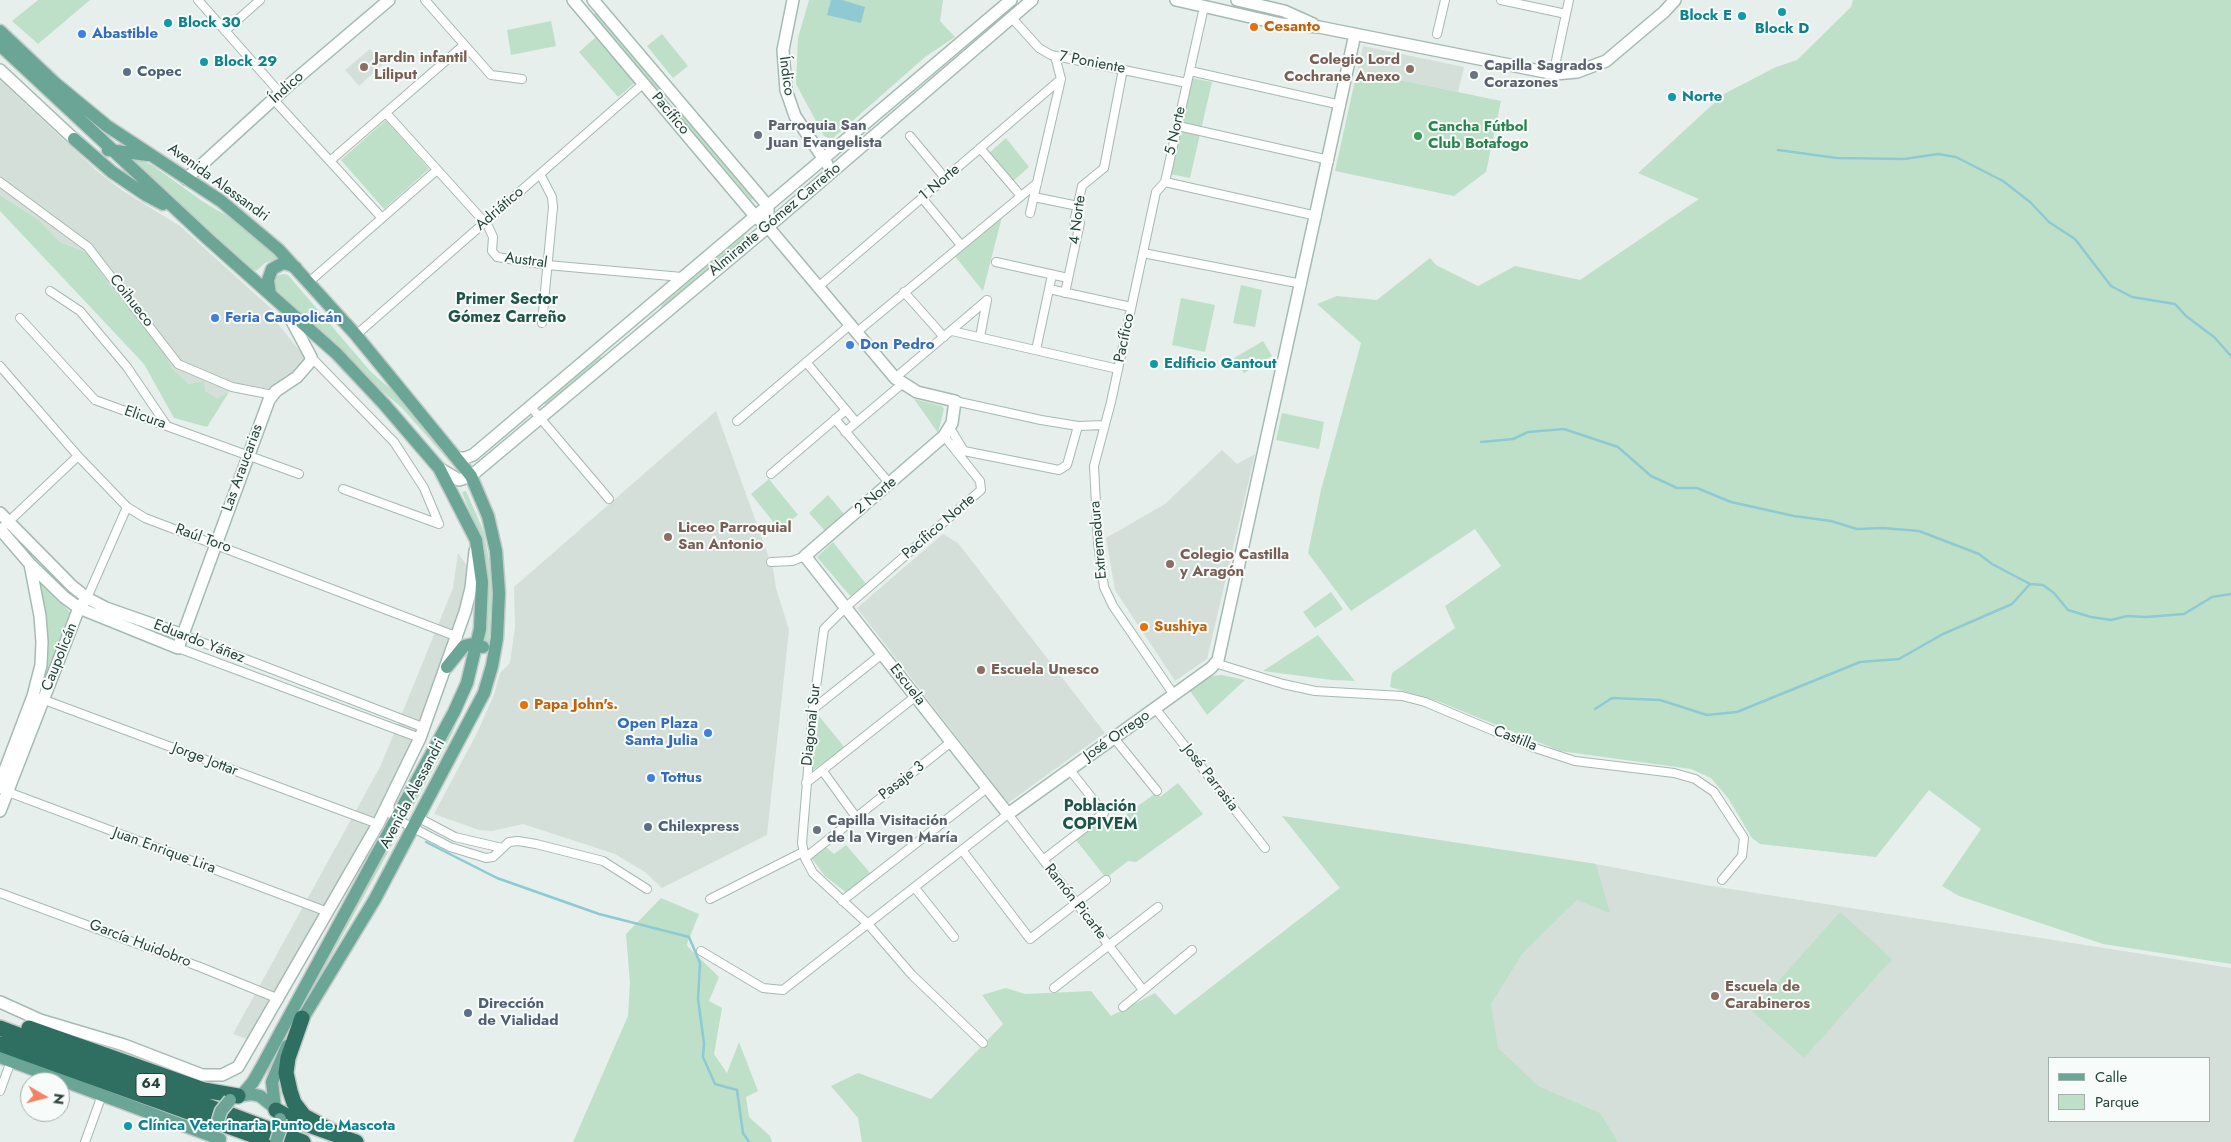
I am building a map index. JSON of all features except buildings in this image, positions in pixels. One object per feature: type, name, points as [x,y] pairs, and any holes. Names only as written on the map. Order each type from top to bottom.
[{"type":"highway","points":[[302,1018],[288,1058],[286,1073],[290,1091],[294,1103],[304,1116],[340,1136]]},
{"type":"highway","points":[[0,1019],[108,1054],[204,1090],[237,1097]]},
{"type":"highway","name":"64","points":[[0,1028],[303,1142]]},
{"type":"highway","name":"64","points":[[0,1044],[272,1142]]},
{"type":"highway","points":[[277,1112],[356,1142]]},
{"type":"main road","name":"Avenida Alessandri","points":[[0,31],[56,84],[107,126],[246,220],[298,270],[356,335],[470,476],[488,516],[496,551],[498,578],[496,638],[492,666],[484,693],[376,899],[302,1018],[275,1071],[272,1092],[280,1130],[276,1142]]},
{"type":"main road","name":"Avenida Alessandri","points":[[0,45],[171,205],[337,354],[384,404],[439,468],[476,540],[482,596],[477,645],[467,683],[454,712],[253,1082],[221,1111],[217,1124],[221,1140]]},
{"type":"main road","points":[[74,139],[93,148],[155,157]]},
{"type":"main road","points":[[74,139],[102,164],[146,195],[158,203],[171,205]]},
{"type":"main road","points":[[270,294],[268,280],[272,269],[279,264],[287,264],[298,270]]},
{"type":"main road","points":[[447,667],[460,649],[468,645],[477,645],[484,649],[488,654],[484,693]]},
{"type":"main road","points":[[5,1059],[221,1140]]},
{"type":"main road","points":[[237,1097],[260,1096],[277,1112]]},
{"type":"street","points":[[198,0],[330,161],[382,218]]},
{"type":"street","points":[[225,31],[260,0]]},
{"type":"street","name":"Índico","points":[[186,179],[389,0]]},
{"type":"street","points":[[425,0],[491,75],[522,79]]},
{"type":"street","name":"Pacífico","points":[[573,0],[754,216],[768,227],[853,329],[899,381],[918,392],[1041,420],[1078,426],[1104,425],[1143,253]]},
{"type":"street","name":"Pacífico","points":[[593,0],[768,206]]},
{"type":"street","name":"Índico","points":[[793,0],[782,50],[786,90],[795,116],[833,171]]},
{"type":"street","name":"Almirante Gómez Carreño","points":[[456,458],[465,458],[473,455],[1011,0]]},
{"type":"street","name":"Almirante Gómez Carreño","points":[[470,476],[768,227],[1032,0]]},
{"type":"street","points":[[1176,0],[1281,24],[1319,27],[1555,74],[1566,74],[1587,69],[1606,61],[1664,12],[1675,0]]},
{"type":"street","points":[[1237,0],[1286,6],[1319,27]]},
{"type":"street","points":[[1437,34],[1445,0]]},
{"type":"street","points":[[1504,0],[1566,14]]},
{"type":"street","points":[[1556,62],[1569,0]]},
{"type":"street","points":[[1281,24],[1286,6]]},
{"type":"street","name":"5 Norte","points":[[1143,253],[1156,192],[1165,182],[1204,7]]},
{"type":"street","name":"7 Poniente","points":[[1011,17],[1039,48],[1055,56],[1187,83]]},
{"type":"street","points":[[1216,663],[1302,284],[1355,34]]},
{"type":"street","points":[[330,161],[464,45]]},
{"type":"street","points":[[1030,213],[1061,79],[1055,56]]},
{"type":"street","name":"4 Norte","points":[[1065,292],[1080,222],[1074,222],[1082,186],[1104,168],[1123,69]]},
{"type":"street","points":[[0,70],[74,139]]},
{"type":"street","points":[[1190,71],[1341,104]]},
{"type":"street","name":"1 Norte","points":[[818,286],[1061,79]]},
{"type":"street","name":"Adriático","points":[[356,335],[644,84]]},
{"type":"street","name":"Austral","points":[[386,113],[485,222],[492,233],[492,251],[495,256],[547,265],[682,278]]},
{"type":"street","points":[[1178,126],[1329,160]]},
{"type":"street","points":[[910,136],[946,178]]},
{"type":"street","points":[[980,148],[1021,196]]},
{"type":"street","points":[[308,282],[437,170]]},
{"type":"street","points":[[540,174],[552,197],[553,207],[542,323]]},
{"type":"street","name":"Coihueco","points":[[0,182],[88,247],[178,364],[232,387],[273,394]]},
{"type":"street","points":[[1165,182],[1317,216]]},
{"type":"street","points":[[736,421],[806,362],[904,292],[1037,183]]},
{"type":"street","points":[[1034,197],[1078,206]]},
{"type":"street","points":[[922,198],[962,245]]},
{"type":"street","points":[[768,206],[768,227]]},
{"type":"street","points":[[1143,253],[1302,284]]},
{"type":"street","points":[[996,262],[1068,278]]},
{"type":"street","points":[[1036,350],[1052,275]]},
{"type":"street","points":[[1049,289],[1131,307]]},
{"type":"street","points":[[50,291],[80,311],[127,367],[167,426]]},
{"type":"street","points":[[904,292],[944,337]]},
{"type":"street","points":[[845,432],[944,337],[987,300],[980,337]]},
{"type":"street","points":[[652,302],[662,316]]},
{"type":"street","points":[[286,308],[311,357],[394,442],[419,480],[439,524],[343,489]]},
{"type":"street","name":"Elicura","points":[[20,318],[96,400],[299,474]]},
{"type":"street","points":[[952,331],[1118,369]]},
{"type":"street","points":[[604,343],[615,356]]},
{"type":"street","name":"Las Araucarias","points":[[178,648],[264,410],[273,394],[297,377],[307,367],[311,357]]},
{"type":"street","points":[[806,362],[856,422]]},
{"type":"street","name":"Raúl Toro","points":[[0,366],[78,456],[127,507],[146,518],[216,543],[458,637]]},
{"type":"street","points":[[955,401],[947,432],[964,451],[1059,470],[1067,465],[1078,426]]},
{"type":"street","points":[[530,406],[609,499]]},
{"type":"street","points":[[771,474],[846,410]]},
{"type":"street","points":[[834,419],[890,484]]},
{"type":"street","name":"Extremadura","points":[[1104,425],[1094,466],[1102,581],[1113,606],[1174,695]]},
{"type":"street","name":"2 Norte","points":[[771,562],[792,561],[805,556],[890,484],[947,432]]},
{"type":"street","name":"Pacífico Norte","points":[[846,607],[981,490],[980,481],[947,432]]},
{"type":"street","points":[[3,527],[78,456]]},
{"type":"street","name":"Avenida Alessandri","points":[[439,468],[458,480],[470,476]]},
{"type":"street","name":"Caupolicán","points":[[0,783],[79,608],[88,598],[127,507]]},
{"type":"street","name":"Eduardo Yáñez","points":[[0,513],[3,527],[30,564],[64,597],[79,608],[178,648],[422,733]]},
{"type":"street","name":"Eduardo Yáñez","points":[[3,527],[72,586],[106,608],[183,635],[422,733]]},
{"type":"street","name":"Avenida Alessandri","points":[[0,1002],[40,1020],[124,1045],[197,1073],[216,1076],[228,1073],[242,1062],[378,824],[422,733],[458,637],[471,588],[476,540]]},
{"type":"street","name":"Escuela","points":[[805,556],[1008,814]]},
{"type":"street","name":"Caupolicán","points":[[0,811],[4,791],[38,698],[42,642],[30,564]]},
{"type":"street","name":"Diagonal Sur","points":[[804,855],[806,783],[823,634],[828,624],[846,607]]},
{"type":"street","points":[[813,709],[882,654]]},
{"type":"street","name":"José Orrego","points":[[701,951],[763,988],[783,990],[1008,814],[1216,663]]},
{"type":"street","name":"Castilla","points":[[1216,663],[1283,684],[1315,691],[1402,696],[1425,702],[1532,747],[1575,761],[1674,773],[1695,779],[1714,792],[1744,838],[1742,856],[1722,880]]},
{"type":"street","points":[[806,783],[916,696]]},
{"type":"street","name":"Jorge Jottar","points":[[38,698],[378,824]]},
{"type":"street","name":"José Parrasia","points":[[1155,708],[1265,848]]},
{"type":"street","points":[[1114,738],[1157,792]]},
{"type":"street","name":"Pasaje 3","points":[[804,855],[952,742]]},
{"type":"street","points":[[1043,860],[1104,813],[1069,769]]},
{"type":"street","points":[[822,770],[856,817]]},
{"type":"street","points":[[842,901],[987,788]]},
{"type":"street","name":"Juan Enrique Lira","points":[[4,791],[328,912]]},
{"type":"street","points":[[389,802],[390,813],[396,819],[455,837],[502,848]]},
{"type":"street","name":"Ramón Picarte","points":[[1008,814],[1143,990]]},
{"type":"street","points":[[415,824],[450,847],[486,858],[493,857],[509,842],[518,841],[589,856],[603,861],[647,889]]},
{"type":"street","points":[[962,850],[1030,939],[1106,880]]},
{"type":"street","points":[[710,899],[804,855],[813,873],[868,924],[912,975],[983,1043]]},
{"type":"street","points":[[915,888],[954,937]]},
{"type":"street","name":"García Huidobro","points":[[0,892],[200,966],[279,998]]},
{"type":"street","points":[[1054,988],[1158,906]]},
{"type":"street","points":[[1123,1007],[1192,950]]},
{"type":"street","points":[[0,1091],[5,1059]]},
{"type":"street","points":[[85,1142],[102,1095]]},
{"type":"shaded area","name":"Colegio Lord Cochrane Anexo","points":[[1363,46],[1464,67],[1458,92],[1357,71]]},
{"type":"shaded area","name":"Jardin infantil Liliput","points":[[370,49],[383,64],[359,86],[345,70]]},
{"type":"shaded area","points":[[0,80],[97,171],[123,191],[180,226],[276,313],[278,324],[305,357],[297,370],[282,379],[271,389],[235,383],[229,392],[217,398],[189,384],[172,368],[159,343],[111,287],[88,253],[60,242],[39,220],[0,195]]},
{"type":"shaded area","points":[[716,411],[773,569],[776,588],[789,630],[767,835],[662,888],[645,872],[615,854],[523,824],[492,831],[479,830],[434,814],[477,733],[494,695],[500,673],[510,663],[515,627],[514,587]]},
{"type":"shaded area","name":"Colegio Castilla y Aragón","points":[[1222,450],[1237,464],[1255,454],[1207,659],[1175,681],[1115,590],[1106,538],[1165,504]]},
{"type":"shaded area","name":"Escuela Unesco","points":[[943,534],[958,543],[1105,733],[1008,803],[857,608]]},
{"type":"shaded area","points":[[458,553],[468,567],[464,599],[413,741],[389,794],[295,961],[247,1039],[233,1034],[381,765],[453,588]]},
{"type":"shaded area","name":"Escuela de Carabineros","points":[[1282,816],[1596,864],[1705,885],[2231,968],[2231,1142],[1049,1142],[1105,1073],[1223,978],[1340,888]]},
{"type":"green space","points":[[38,0],[90,0],[38,44],[12,21]]},
{"type":"green space","points":[[809,0],[943,0],[940,21],[955,37],[925,57],[832,139],[824,136],[796,84],[798,38]]},
{"type":"green space","points":[[1853,0],[2231,0],[2231,964],[2103,944],[1959,896],[1942,886],[1981,829],[1929,790],[1876,857],[1760,844],[1752,838],[1728,798],[1711,778],[1691,769],[1560,751],[1440,702],[1390,687],[1392,673],[1455,628],[1445,606],[1501,566],[1475,529],[1351,611],[1308,553],[1321,490],[1361,343],[1317,304],[1337,296],[1377,300],[1430,258],[1436,265],[1478,286],[1515,266],[1580,280],[1699,199],[1638,173],[1724,94],[1776,67],[1797,60],[1851,7]]},
{"type":"green space","points":[[596,13],[661,90],[659,92],[593,15]]},
{"type":"green space","points":[[551,21],[556,46],[511,55],[507,30]]},
{"type":"green space","points":[[662,34],[688,66],[673,78],[647,46]]},
{"type":"green space","points":[[596,37],[636,82],[618,97],[579,52]]},
{"type":"green space","name":"Cancha Fútbol Club Botafogo","points":[[1357,71],[1501,101],[1486,172],[1454,196],[1335,171]]},
{"type":"green space","points":[[1191,78],[1212,82],[1190,178],[1170,174]]},
{"type":"green space","points":[[678,111],[681,112],[754,198],[751,200],[677,114]]},
{"type":"green space","points":[[386,120],[429,169],[384,209],[341,160]]},
{"type":"green space","points":[[1006,138],[1029,167],[1013,181],[989,153]]},
{"type":"green space","points":[[129,156],[152,165],[202,201],[242,225],[279,258],[265,263],[256,271],[239,262],[146,177]]},
{"type":"green space","points":[[0,195],[39,220],[60,242],[88,253],[111,287],[159,343],[172,368],[189,384],[204,381],[205,391],[217,398],[229,392],[207,427],[174,418],[144,364],[0,211]]},
{"type":"green space","points":[[1003,213],[983,291],[954,255]]},
{"type":"green space","points":[[746,232],[748,235],[663,308],[661,305]]},
{"type":"green space","points":[[278,275],[288,275],[371,372],[393,391],[449,461],[402,408],[366,377],[275,289],[272,281]]},
{"type":"green space","points":[[1241,285],[1262,290],[1255,327],[1233,323]]},
{"type":"green space","points":[[1181,298],[1215,305],[1205,352],[1172,345]]},
{"type":"green space","points":[[1263,341],[1272,356],[1244,373],[1234,358]]},
{"type":"green space","points":[[600,356],[603,359],[547,406],[543,402]]},
{"type":"green space","points":[[914,399],[942,406],[944,409],[938,433]]},
{"type":"green space","points":[[1282,413],[1324,422],[1319,449],[1276,440]]},
{"type":"green space","points":[[769,479],[798,515],[779,529],[751,494]]},
{"type":"green space","points":[[466,491],[484,532],[491,572],[492,591],[489,642],[485,644],[483,641],[481,541],[462,492]]},
{"type":"green space","points":[[828,495],[844,514],[825,531],[809,513]]},
{"type":"green space","points":[[833,542],[866,584],[851,597],[817,557]]},
{"type":"green space","points":[[38,580],[71,613],[41,689],[49,646]]},
{"type":"green space","points":[[1331,592],[1343,609],[1315,628],[1303,612]]},
{"type":"green space","points":[[1318,635],[1355,681],[1263,671]]},
{"type":"green space","points":[[481,654],[475,677],[452,734],[406,820],[402,818]]},
{"type":"green space","points":[[1222,675],[1245,680],[1207,715],[1190,691],[1209,676]]},
{"type":"green space","points":[[819,716],[845,748],[813,770]]},
{"type":"green space","points":[[1178,783],[1203,814],[1136,862],[1128,861],[1106,878],[1076,840],[1104,818],[1110,826],[1156,793],[1160,797]]},
{"type":"green space","points":[[1282,816],[1596,864],[1610,913],[1577,900],[1522,954],[1491,1004],[1498,1048],[1538,1086],[1600,1113],[1618,1142],[862,1142],[858,1118],[831,1086],[858,1073],[931,1099],[1003,1024],[982,995],[1006,988],[1025,994],[1091,991],[1111,1016],[1155,993],[1175,1015],[1340,888]]},
{"type":"green space","points":[[394,834],[397,836],[267,1073],[265,1072]]},
{"type":"green space","points":[[846,845],[872,875],[848,894],[825,876],[810,856],[825,846],[834,854]]},
{"type":"green space","points":[[661,898],[699,914],[687,944],[719,977],[709,1001],[722,1008],[714,1054],[727,1073],[739,1042],[758,1091],[746,1097],[749,1117],[770,1136],[772,1142],[573,1142],[628,1016],[630,983],[626,934]]},
{"type":"green space","points":[[1840,912],[1892,959],[1804,1058],[1752,1011]]},
{"type":"water","points":[[831,0],[842,0],[865,7],[861,23],[827,15]]},
{"type":"waterway","points":[[1778,150],[1837,158],[1904,159],[1938,154],[1956,157],[2003,181],[2030,202],[2049,222],[2075,239],[2111,286],[2132,297],[2175,304],[2186,316],[2214,337],[2231,356]]},
{"type":"waterway","points":[[1481,442],[1513,439],[1528,432],[1564,429],[1618,447],[1651,476],[1677,488],[1697,488],[1731,502],[1794,516],[1831,521],[1857,529],[1883,528],[1919,531],[1979,554],[1992,564],[2030,584],[2043,585],[2054,593],[2068,610],[2091,617],[2111,620],[2127,616],[2146,617],[2184,614],[2212,597],[2231,594]]},
{"type":"waterway","points":[[1595,709],[1612,698],[1660,700],[1707,715],[1737,712],[1860,662],[1899,659],[1943,634],[2012,604],[2030,584]]},
{"type":"waterway","points":[[426,842],[497,878],[599,914],[689,937],[700,963],[698,999],[704,1043],[703,1057],[715,1084],[737,1090],[743,1133],[749,1142]]},
{"type":"place","name":"Block D","points":[[1782,12]]},
{"type":"place","name":"Block E","points":[[1742,16]]},
{"type":"place","name":"Block 30","points":[[168,23]]},
{"type":"place","name":"Cesanto","points":[[1254,27]]},
{"type":"place","name":"Abastible","points":[[82,34]]},
{"type":"place","name":"Block 29","points":[[204,62]]},
{"type":"place","name":"Jardin infantil Liliput","points":[[364,67]]},
{"type":"place","name":"Colegio Lord Cochrane Anexo","points":[[1410,69]]},
{"type":"place","name":"Copec","points":[[127,72]]},
{"type":"place","name":"Capilla Sagrados Corazones","points":[[1474,75]]},
{"type":"place","name":"Norte","points":[[1672,97]]},
{"type":"place","name":"Parroquia San Juan Evangelista","points":[[758,135]]},
{"type":"place","name":"Cancha Fútbol Club Botafogo","points":[[1418,136]]},
{"type":"place","name":"Feria Caupolicán","points":[[215,318]]},
{"type":"place","name":"Don Pedro","points":[[850,345]]},
{"type":"place","name":"Edificio Gantout","points":[[1154,364]]},
{"type":"place","name":"Liceo Parroquial San Antonio","points":[[668,537]]},
{"type":"place","name":"Colegio Castilla y Aragón","points":[[1170,564]]},
{"type":"place","name":"Sushiya","points":[[1144,627]]},
{"type":"place","name":"Escuela Unesco","points":[[981,670]]},
{"type":"place","name":"Papa John's.","points":[[524,705]]},
{"type":"place","name":"Open Plaza Santa Julia","points":[[708,733]]},
{"type":"place","name":"Tottus","points":[[651,778]]},
{"type":"place","name":"Chilexpress","points":[[648,827]]},
{"type":"place","name":"Capilla Visitación de la Virgen María","points":[[817,830]]},
{"type":"place","name":"Escuela de Carabineros","points":[[1715,996]]},
{"type":"place","name":"Dirección de Vialidad","points":[[468,1013]]},
{"type":"place","name":"Clínica Veterinaria Punto de Mascota","points":[[128,1126]]},
{"type":"district","name":"Primer Sector Gómez Carreño","points":[[507,309]]},
{"type":"district","name":"Población COPIVEM","points":[[1100,816]]}]
